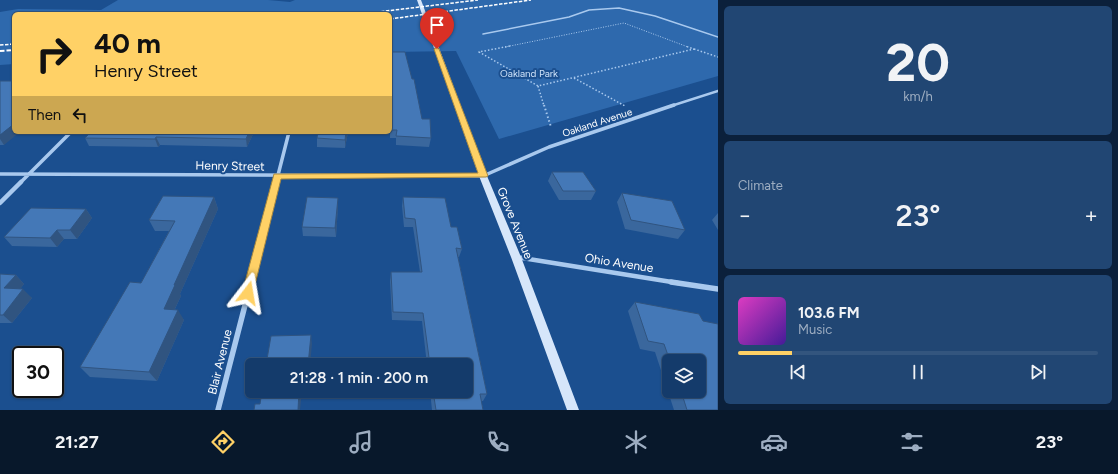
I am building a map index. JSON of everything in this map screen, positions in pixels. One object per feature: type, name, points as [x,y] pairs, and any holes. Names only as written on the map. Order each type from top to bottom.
[{"type":"street","name":"Grove Avenue","points":[[419,0],[483,176],[516,257],[573,410]]},
{"type":"street","name":"Oakland Avenue","points":[[483,176],[549,147],[718,91]]},
{"type":"street","points":[[0,203],[69,134]]},
{"type":"street","name":"Blair Avenue","points":[[218,410],[288,134]]},
{"type":"street","name":"Henry Street","points":[[0,174],[483,176]]},
{"type":"street","name":"Ohio Avenue","points":[[516,257],[718,289]]},
{"type":"lane","points":[[482,34],[569,17],[589,10],[620,8],[655,16],[718,37]]},
{"type":"path","points":[[551,127],[538,86],[479,52],[624,23],[718,57]]},
{"type":"path","points":[[538,86],[694,48]]},
{"type":"path","points":[[573,78],[625,106]]},
{"type":"green space","name":"Oakland Park","points":[[118,0],[268,0],[290,2],[295,0],[718,0],[718,76],[499,139],[456,51],[392,52],[392,12],[12,12],[12,64],[0,65],[0,12],[18,9],[101,10]]},
{"type":"building","points":[[392,52],[405,52],[412,79],[414,79],[422,119],[430,119],[431,138],[396,136],[397,130],[392,130]]},
{"type":"building","points":[[0,81],[12,81],[12,126],[0,135]]},
{"type":"building","points":[[89,134],[248,134],[246,139],[156,137],[155,139],[85,138]]},
{"type":"building","points":[[318,134],[346,134],[345,140],[317,138]]},
{"type":"building","points":[[552,172],[583,172],[596,191],[563,191]]},
{"type":"building","points":[[622,193],[672,201],[685,230],[631,220]]},
{"type":"building","points":[[163,196],[214,197],[164,309],[178,310],[149,372],[80,367],[130,282],[141,283],[175,221],[149,220]]},
{"type":"building","points":[[307,197],[338,198],[335,228],[302,227]]},
{"type":"building","points":[[403,197],[445,198],[451,227],[457,227],[462,249],[456,248],[487,394],[480,394],[483,410],[436,410],[434,398],[473,398],[473,358],[429,358],[423,313],[393,312],[391,272],[422,272],[415,219],[405,218]]},
{"type":"building","points":[[31,208],[86,209],[70,230],[57,230],[50,238],[4,237]]},
{"type":"building","points":[[0,274],[16,275],[4,288],[23,289],[3,315],[0,315]]},
{"type":"building","points":[[635,302],[699,314],[703,321],[718,324],[718,410],[687,410],[683,398],[706,398],[706,354],[668,354],[664,344],[648,341]]},
{"type":"building","points":[[311,335],[309,358],[267,358],[271,336]]},
{"type":"building","points":[[261,398],[299,398],[298,410],[254,410],[255,404],[260,404]]},
{"type":"railway","points":[[378,12],[478,0]]},
{"type":"railway","points":[[392,19],[531,0]]},
{"type":"railway","points":[[0,45],[12,44]]},
{"type":"railway","points":[[0,51],[12,50]]},
{"type":"route","points":[[248,293],[277,176],[483,176],[437,49]]}]
